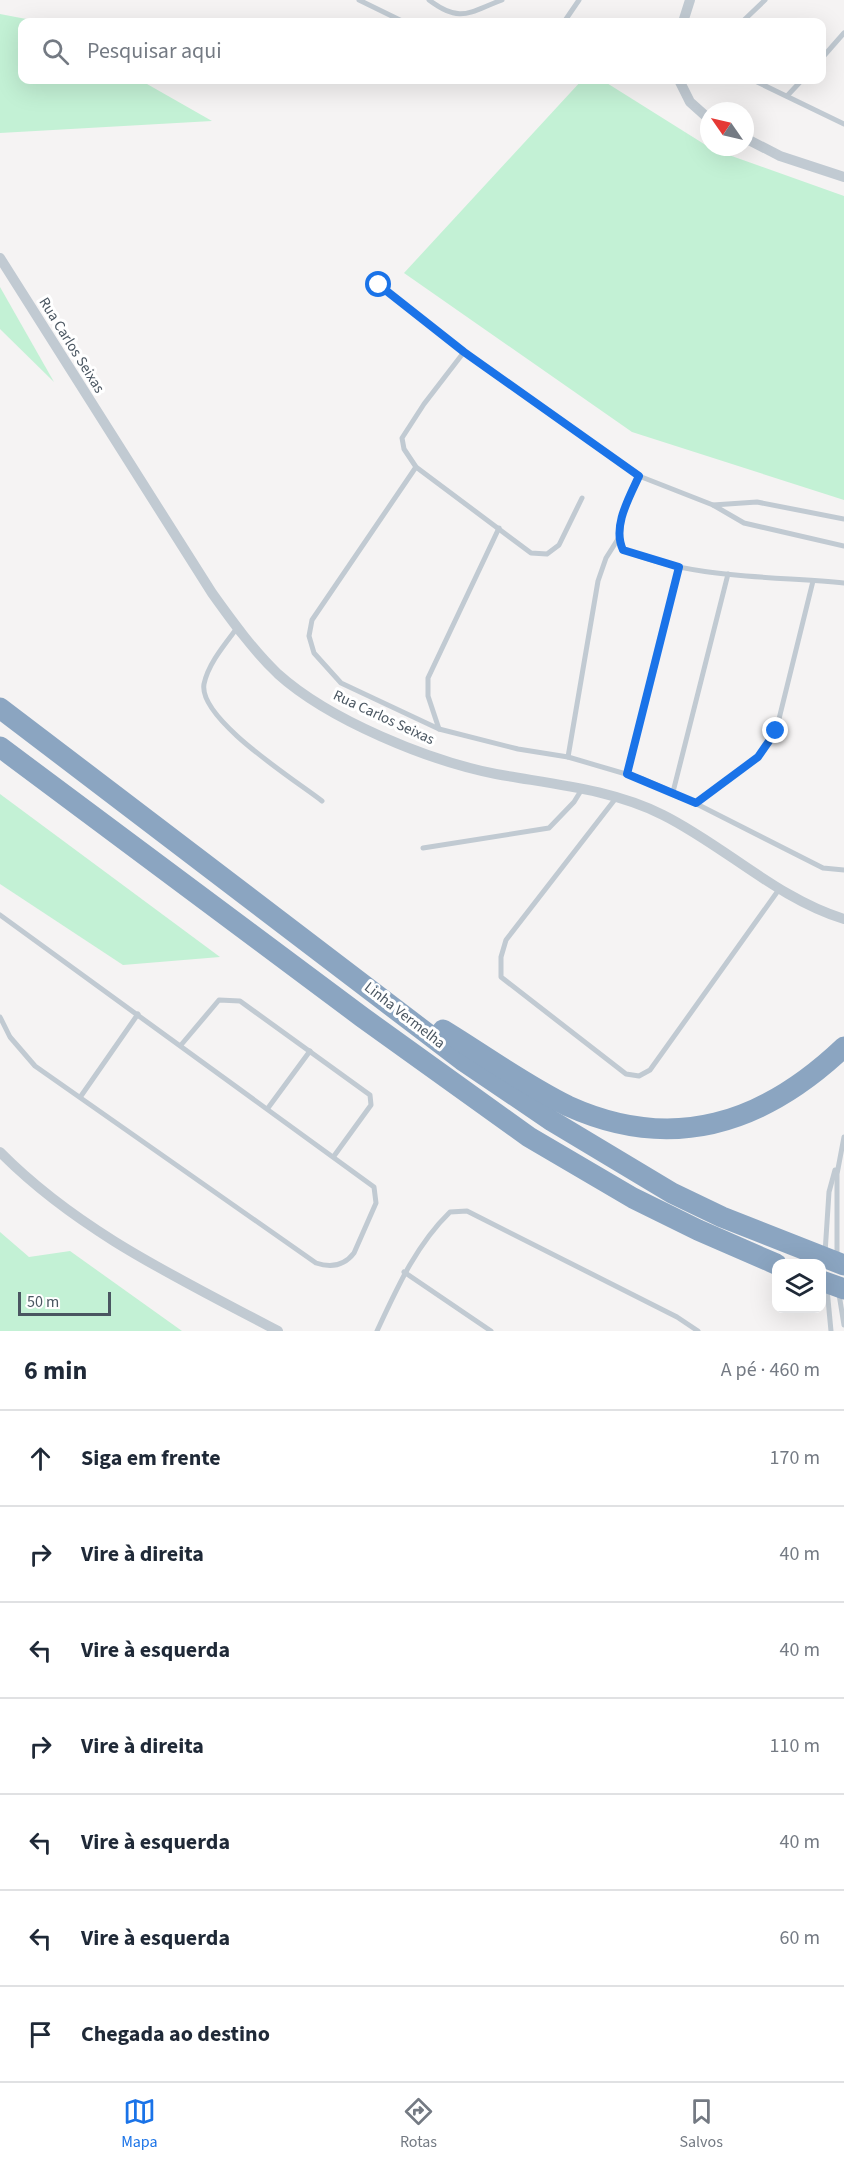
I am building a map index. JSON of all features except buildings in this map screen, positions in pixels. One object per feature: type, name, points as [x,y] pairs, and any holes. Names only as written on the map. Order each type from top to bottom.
[{"type":"highway","name":"Linha Vermelha","points":[[0,708],[462,1060],[552,1121],[672,1193],[834,1273]]},
{"type":"highway","name":"Linha Vermelha","points":[[0,747],[379,1030],[530,1137],[633,1198],[698,1230],[772,1262]]},
{"type":"highway","points":[[344,968],[560,1102],[591,1115],[639,1126],[685,1128],[726,1122],[757,1110],[806,1080],[844,1047]]},
{"type":"street","points":[[684,18],[690,0]]},
{"type":"street","points":[[681,84],[690,102],[700,111]]},
{"type":"street","points":[[754,143],[780,156],[844,177]]},
{"type":"street","name":"Rua Carlos Seixas","points":[[0,258],[130,465],[237,628],[279,674],[336,714],[469,768],[582,789],[663,814],[813,908],[844,920]]},
{"type":"street","points":[[0,1152],[42,1191],[93,1229],[136,1256],[278,1331]]},
{"type":"lane","points":[[359,0],[396,18]]},
{"type":"lane","points":[[429,0],[445,12],[467,15],[502,0]]},
{"type":"lane","points":[[567,18],[579,0]]},
{"type":"lane","points":[[746,18],[765,0]]},
{"type":"lane","points":[[826,53],[844,33]]},
{"type":"lane","points":[[762,84],[844,124]]},
{"type":"lane","points":[[787,96],[798,84]]},
{"type":"lane","points":[[379,285],[464,352],[639,476],[713,505],[744,523],[844,546]]},
{"type":"lane","points":[[464,352],[414,418],[402,438],[404,448],[416,467],[531,553],[547,554],[559,545],[582,498]]},
{"type":"lane","points":[[416,467],[312,620],[309,636],[314,653],[341,683],[439,729],[518,749],[568,757],[627,774],[696,803],[823,868],[844,870]]},
{"type":"lane","points":[[568,757],[598,581],[606,558],[618,539],[621,520],[639,476]]},
{"type":"lane","points":[[713,505],[757,502],[844,519]]},
{"type":"lane","points":[[439,729],[428,696],[428,678],[499,528]]},
{"type":"lane","points":[[618,539],[623,550],[679,567],[728,574],[844,583]]},
{"type":"lane","points":[[627,774],[679,567]]},
{"type":"lane","points":[[673,792],[728,574]]},
{"type":"lane","points":[[696,803],[758,757],[776,731],[813,581]]},
{"type":"lane","points":[[237,628],[208,672],[204,682],[206,702],[225,726],[322,801]]},
{"type":"lane","points":[[423,848],[549,828],[574,802],[582,789]]},
{"type":"lane","points":[[616,798],[506,940],[501,957],[501,977],[626,1074],[639,1076],[650,1070],[780,888]]},
{"type":"lane","points":[[0,915],[374,1187],[377,1196],[354,1253],[342,1263],[324,1266],[316,1263],[24,1056],[0,1017]]},
{"type":"lane","points":[[181,1045],[219,1000],[231,999],[240,1001],[310,1051],[370,1095],[371,1105],[334,1156]]},
{"type":"lane","points":[[81,1096],[138,1014]]},
{"type":"lane","points":[[268,1108],[310,1051]]},
{"type":"lane","points":[[844,1137],[828,1201],[834,1273],[844,1325]]},
{"type":"lane","points":[[831,1331],[838,1163]]},
{"type":"lane","points":[[377,1331],[404,1272],[435,1226],[450,1212],[467,1211],[677,1317],[698,1331]]},
{"type":"lane","points":[[404,1272],[491,1331]]},
{"type":"green space","points":[[0,14],[21,18],[18,18],[18,84],[147,84],[212,121],[0,133]]},
{"type":"green space","points":[[578,84],[608,84],[700,141],[700,156],[732,156],[844,196],[844,500],[632,432],[404,273]]},
{"type":"green space","points":[[0,287],[54,382],[0,329]]},
{"type":"green space","points":[[0,794],[220,957],[123,965],[0,884]]},
{"type":"green space","points":[[0,1232],[29,1257],[70,1251],[182,1331],[0,1331]]},
{"type":"route","points":[[379,285],[464,352],[639,476],[621,520],[618,539],[623,550],[679,567],[627,774],[696,803],[758,757],[776,731]]}]
